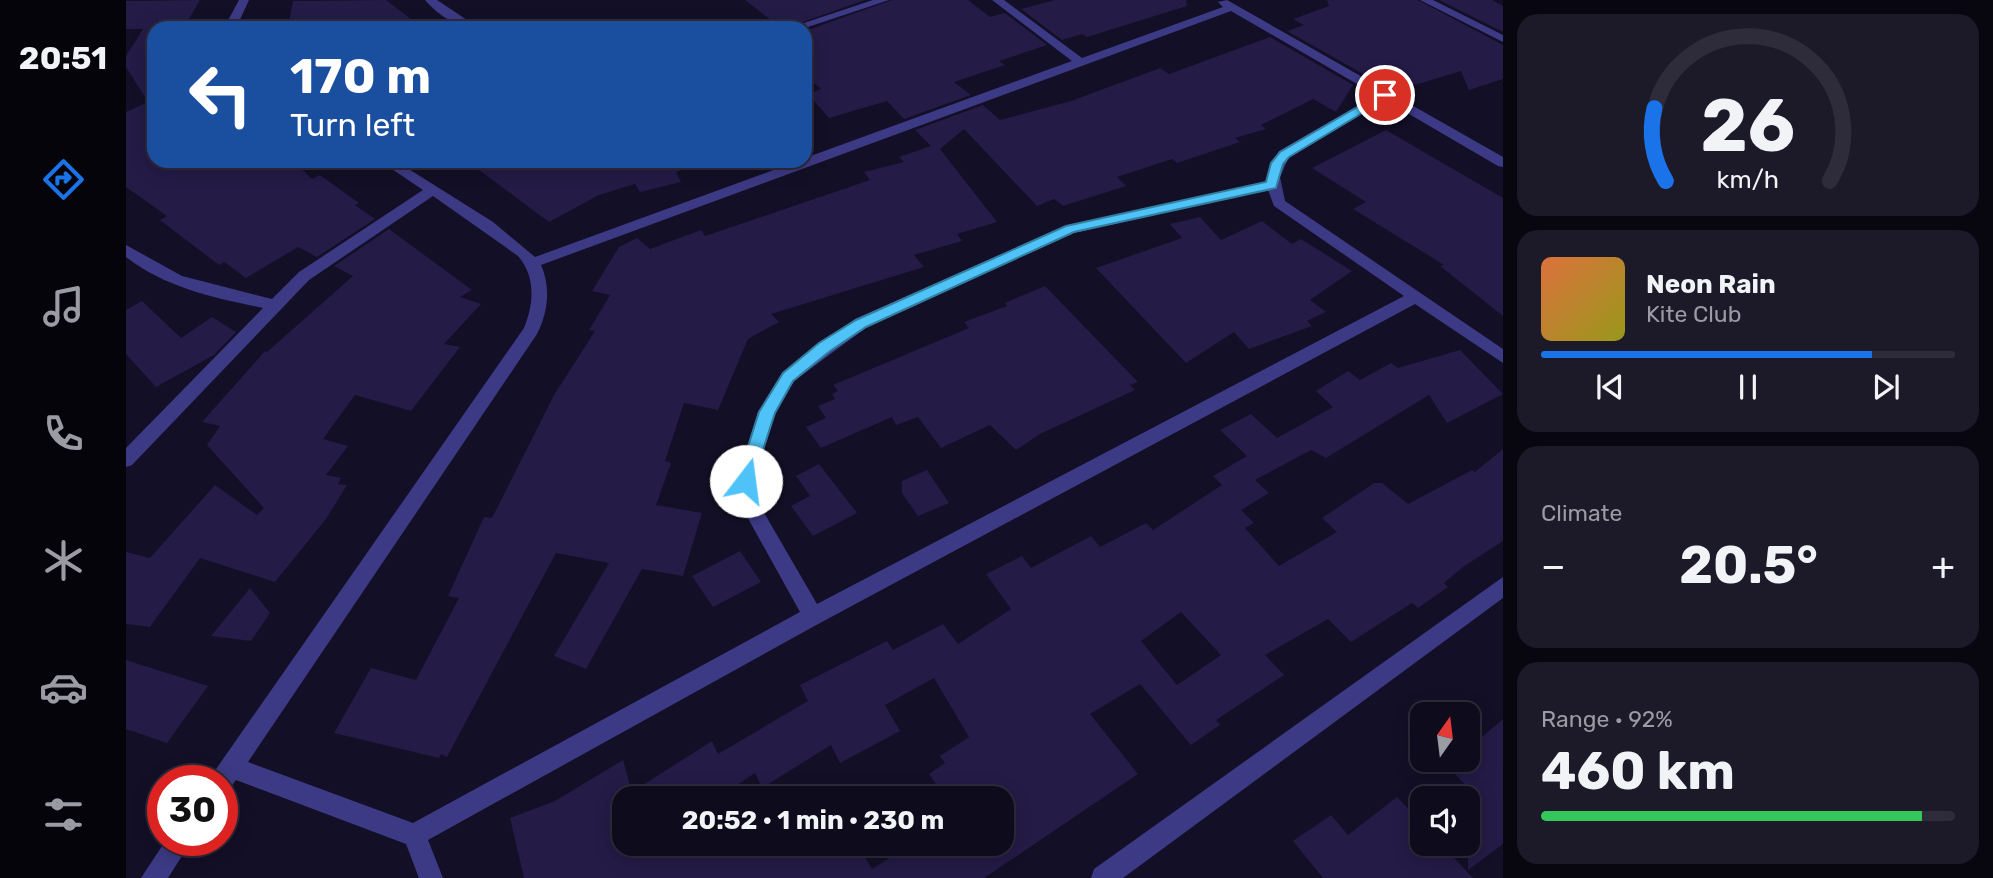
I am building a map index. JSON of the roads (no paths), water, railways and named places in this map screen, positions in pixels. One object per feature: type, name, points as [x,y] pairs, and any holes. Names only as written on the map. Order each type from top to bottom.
[{"type":"street","points":[[234,21],[244,0]]},
{"type":"street","points":[[430,0],[447,15],[459,21]]},
{"type":"street","points":[[812,22],[884,0]]},
{"type":"street","points":[[997,0],[1080,62]]},
{"type":"street","points":[[1220,0],[1503,163]]},
{"type":"street","points":[[1425,0],[1503,39]]},
{"type":"street","points":[[812,160],[1232,8]]},
{"type":"street","points":[[1385,95],[1284,154],[1277,163],[1272,185],[1279,203],[1503,357]]},
{"type":"street","points":[[233,765],[531,330],[541,306],[532,263],[505,238],[397,168]]},
{"type":"street","points":[[532,263],[791,168]]},
{"type":"street","points":[[813,616],[754,513],[746,481],[767,412],[788,377],[824,347],[861,323],[1070,229],[1272,185]]},
{"type":"street","points":[[126,460],[273,305],[324,262],[431,191]]},
{"type":"street","points":[[126,250],[144,266],[175,282],[273,305]]},
{"type":"street","points":[[126,275],[144,266]]},
{"type":"street","points":[[238,778],[414,835],[813,616],[1417,296]]},
{"type":"street","points":[[1103,878],[1503,586]]},
{"type":"street","points":[[414,835],[431,878]]},
{"type":"street","points":[[153,878],[169,856]]}]
